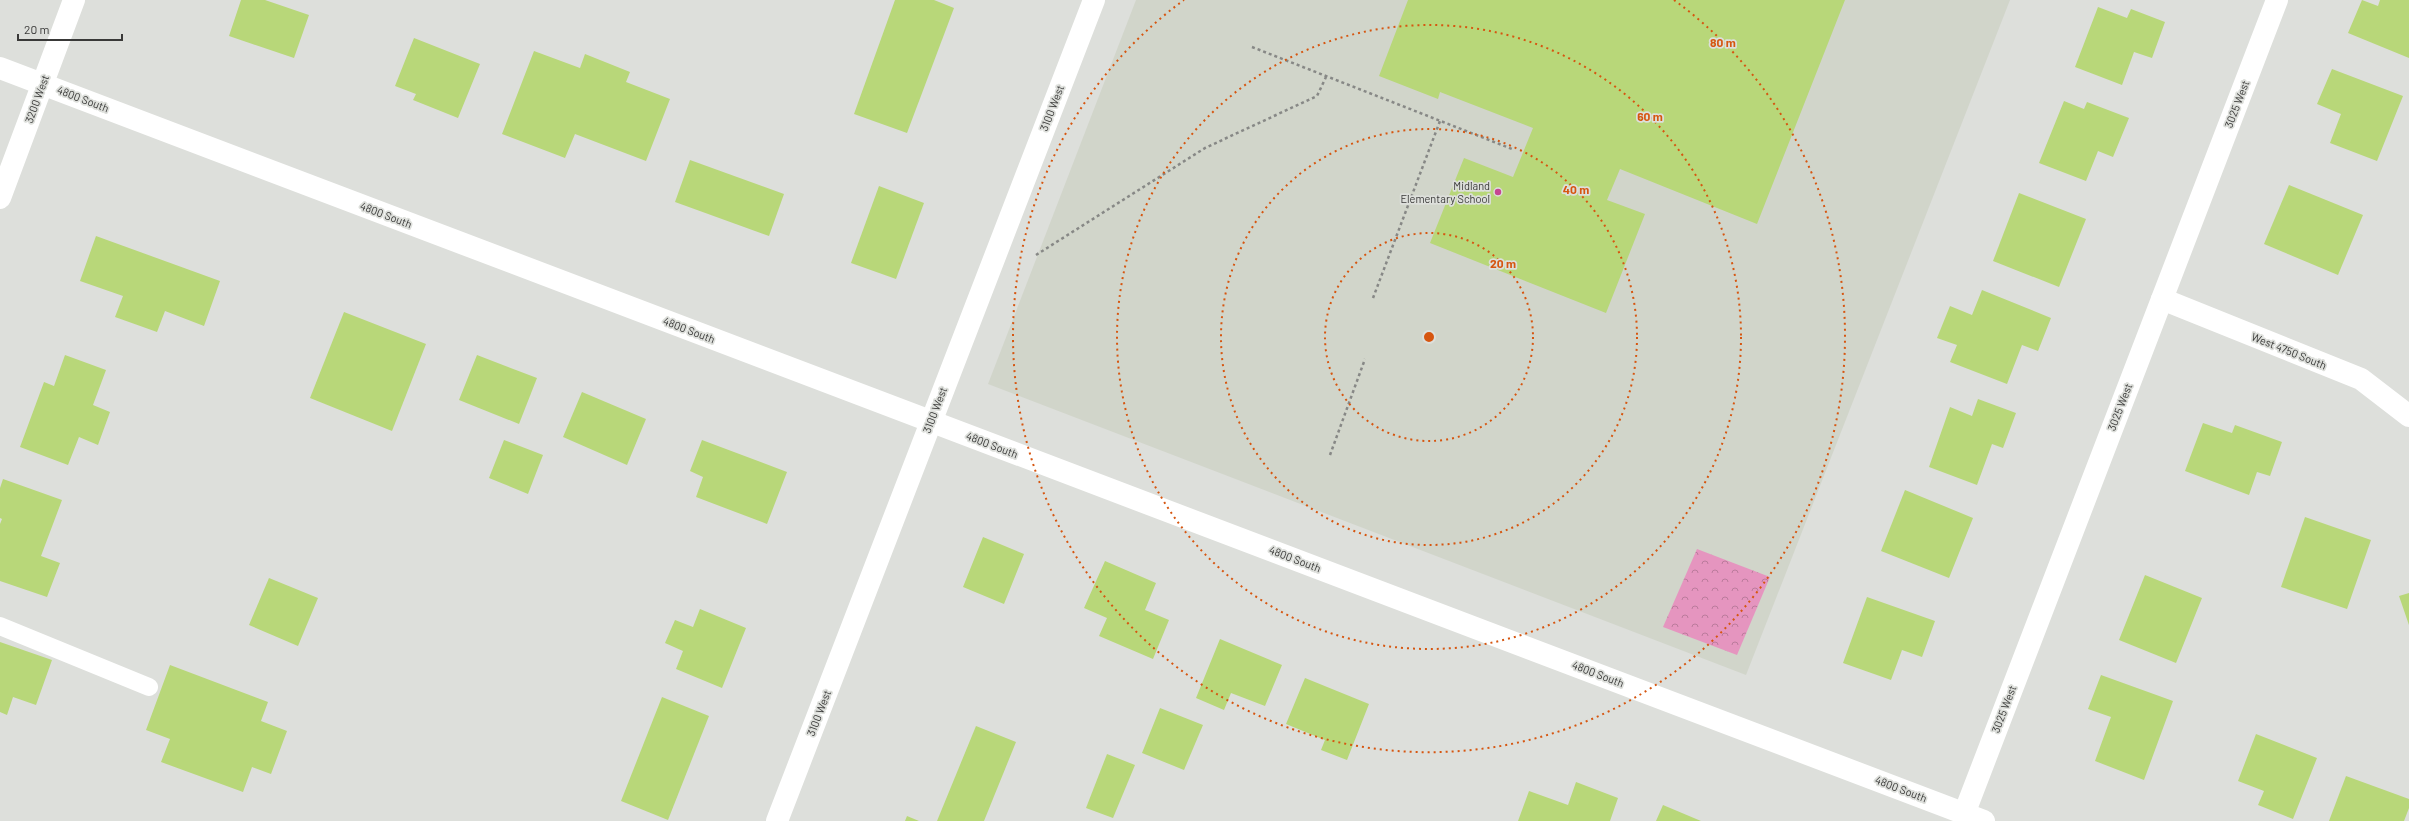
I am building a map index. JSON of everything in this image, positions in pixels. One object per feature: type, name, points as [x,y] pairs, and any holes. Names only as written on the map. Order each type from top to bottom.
[{"type":"street","name":"3200 West","points":[[0,198],[74,0]]},
{"type":"street","name":"3100 West","points":[[777,821],[1094,0]]},
{"type":"street","name":"3025 West","points":[[1974,817],[2162,299],[2277,0]]},
{"type":"street","name":"4800 South","points":[[0,68],[1974,817]]},
{"type":"street","name":"West 4750 South","points":[[2162,299],[2361,380],[2409,416]]},
{"type":"lane","points":[[0,626],[149,687]]},
{"type":"path","points":[[1252,47],[1512,149]]},
{"type":"path","points":[[1036,254],[1205,148],[1317,96],[1326,77]]},
{"type":"path","points":[[1373,298],[1440,121]]},
{"type":"path","points":[[1330,455],[1365,359]]},
{"type":"shaded area","name":"Midland Elementary School","points":[[1136,0],[2010,0],[1746,675],[988,384]]},
{"type":"green space","points":[[1697,549],[1770,577],[1737,655],[1663,627]]},
{"type":"building","points":[[241,0],[265,0],[309,15],[294,58],[229,36]]},
{"type":"building","points":[[895,0],[934,0],[954,8],[907,133],[854,114]]},
{"type":"building","points":[[1408,0],[1845,0],[1757,224],[1620,169],[1607,200],[1645,214],[1606,313],[1430,243],[1464,158],[1513,177],[1533,128],[1440,92],[1438,99],[1379,76]]},
{"type":"building","points":[[2362,0],[2378,6],[2380,0],[2409,0],[2409,58],[2348,33]]},
{"type":"building","points":[[2098,7],[2127,18],[2131,9],[2165,22],[2152,58],[2134,52],[2122,85],[2075,67]]},
{"type":"building","points":[[414,38],[480,64],[458,118],[413,100],[416,94],[395,86]]},
{"type":"building","points":[[534,51],[580,68],[585,54],[630,72],[626,82],[670,99],[646,161],[575,134],[565,158],[502,134]]},
{"type":"building","points":[[2332,69],[2403,96],[2377,161],[2330,143],[2341,114],[2317,104]]},
{"type":"building","points":[[2064,101],[2084,109],[2087,102],[2129,118],[2113,157],[2098,151],[2086,181],[2039,163]]},
{"type":"building","points":[[690,160],[784,194],[769,236],[675,202]]},
{"type":"building","points":[[2289,185],[2363,215],[2338,275],[2264,244]]},
{"type":"building","points":[[879,186],[924,203],[896,279],[851,263]]},
{"type":"building","points":[[2019,193],[2086,219],[2059,287],[1993,261]]},
{"type":"building","points":[[96,236],[220,281],[204,326],[165,311],[157,332],[115,317],[123,296],[80,281]]},
{"type":"building","points":[[1982,290],[2051,318],[2038,351],[2022,345],[2007,384],[1950,362],[1957,345],[1937,338],[1950,306],[1972,315]]},
{"type":"building","points":[[344,312],[426,344],[392,431],[310,398]]},
{"type":"building","points":[[65,355],[106,370],[93,405],[110,412],[98,445],[79,437],[68,465],[20,447],[44,382],[54,386]]},
{"type":"building","points":[[477,355],[537,378],[519,424],[459,400]]},
{"type":"building","points":[[582,392],[646,419],[627,465],[563,437]]},
{"type":"building","points":[[1978,399],[2016,413],[2003,448],[1992,444],[1977,485],[1929,467],[1950,407],[1972,416]]},
{"type":"building","points":[[2203,423],[2232,433],[2235,425],[2282,442],[2270,476],[2257,472],[2249,495],[2185,471]]},
{"type":"building","points":[[504,440],[543,455],[528,494],[489,478]]},
{"type":"building","points":[[702,440],[787,472],[767,524],[696,497],[703,477],[690,471]]},
{"type":"building","points":[[3,479],[62,500],[41,556],[60,563],[47,597],[0,581],[0,524],[2,519],[0,518],[0,488]]},
{"type":"building","points":[[1905,490],[1973,518],[1949,578],[1881,551]]},
{"type":"building","points":[[2305,517],[2371,540],[2347,609],[2281,587]]},
{"type":"building","points":[[983,537],[1024,554],[1004,604],[963,587]]},
{"type":"building","points":[[1105,561],[1156,583],[1145,610],[1169,620],[1153,659],[1099,636],[1107,618],[1084,608]]},
{"type":"building","points":[[2145,575],[2202,598],[2176,663],[2119,640]]},
{"type":"building","points":[[269,578],[318,598],[298,646],[249,625]]},
{"type":"building","points":[[2409,593],[2409,625],[2399,596]]},
{"type":"building","points":[[1867,597],[1935,621],[1922,657],[1902,650],[1891,680],[1843,663]]},
{"type":"building","points":[[700,609],[746,628],[722,688],[676,669],[683,651],[665,643],[675,620],[693,627]]},
{"type":"building","points":[[1220,639],[1282,665],[1265,706],[1231,693],[1224,710],[1196,698]]},
{"type":"building","points":[[0,642],[52,660],[36,705],[13,697],[7,715],[0,712]]},
{"type":"building","points":[[170,665],[268,702],[261,721],[287,731],[271,774],[252,767],[243,792],[161,762],[170,739],[146,730]]},
{"type":"building","points":[[2101,675],[2173,701],[2144,780],[2095,761],[2111,717],[2088,709]]},
{"type":"building","points":[[1305,678],[1369,704],[1347,760],[1321,750],[1325,740],[1286,724]]},
{"type":"building","points":[[662,697],[709,716],[668,820],[621,801]]},
{"type":"building","points":[[1160,708],[1203,725],[1184,770],[1142,753]]},
{"type":"building","points":[[976,726],[1016,742],[984,821],[937,821]]},
{"type":"building","points":[[2256,734],[2317,758],[2293,819],[2258,805],[2264,791],[2238,781]]},
{"type":"building","points":[[1107,754],[1135,765],[1113,818],[1086,808]]},
{"type":"building","points":[[2346,776],[2409,799],[2409,808],[2404,821],[2329,821]]},
{"type":"building","points":[[1576,782],[1618,798],[1610,821],[1518,821],[1529,791],[1568,805]]},
{"type":"building","points":[[1663,805],[1701,821],[1656,821]]},
{"type":"building","points":[[907,816],[919,821],[905,821]]},
{"type":"place","name":"Midland Elementary School","points":[[1498,192]]}]
